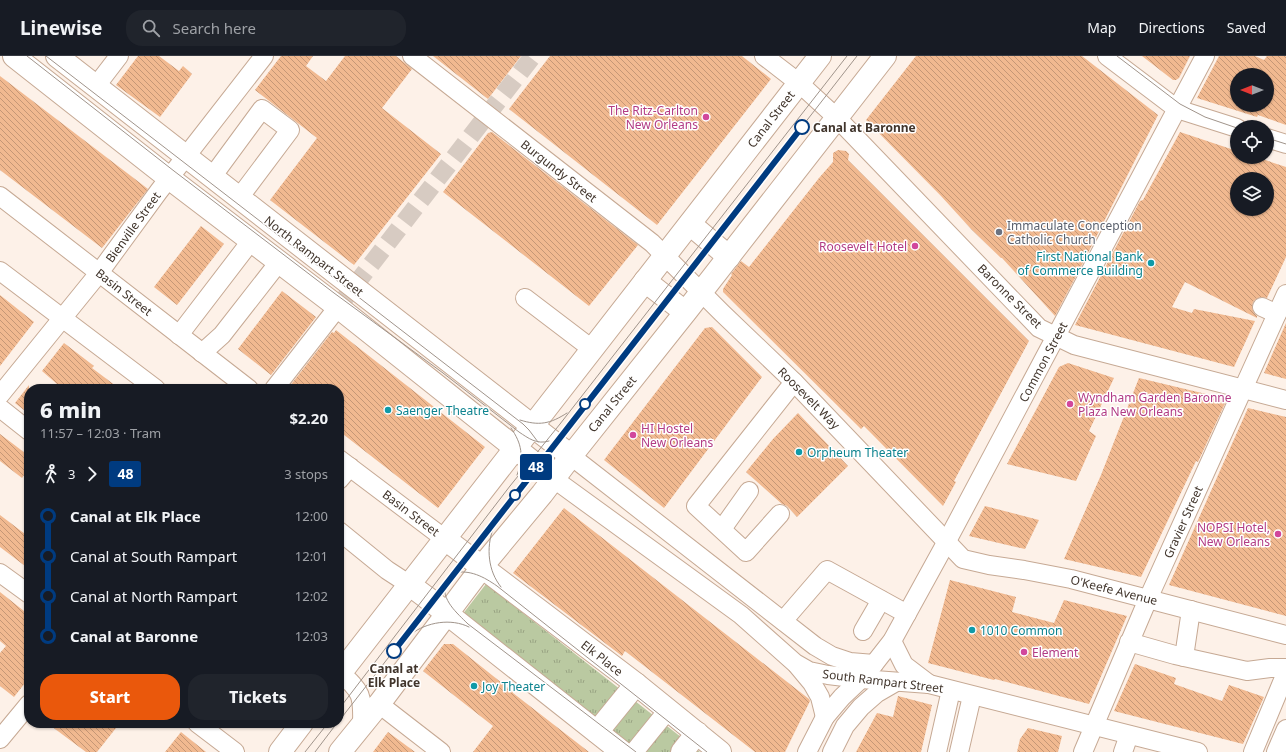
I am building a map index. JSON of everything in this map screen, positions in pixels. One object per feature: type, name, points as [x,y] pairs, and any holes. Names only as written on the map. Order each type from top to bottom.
[{"type":"main road","points":[[14,56],[338,308],[515,449]]},
{"type":"main road","name":"North Rampart Street","points":[[57,56],[571,456]]},
{"type":"main road","name":"Canal Street","points":[[344,669],[410,586],[532,426],[820,56]]},
{"type":"main road","name":"Canal Street","points":[[340,752],[362,726],[483,567],[729,257],[885,56]]},
{"type":"main road","points":[[690,224],[729,257]]},
{"type":"main road","points":[[645,281],[685,312]]},
{"type":"main road","name":"South Rampart Street","points":[[515,449],[554,479]]},
{"type":"main road","name":"Basin Street","points":[[445,539],[483,567]]},
{"type":"main road","name":"Elk Place","points":[[483,567],[636,684],[720,752]]},
{"type":"main road","points":[[410,586],[426,596],[622,752]]},
{"type":"main road","points":[[597,732],[636,684]]},
{"type":"main road","points":[[286,750],[299,728]]},
{"type":"main road","points":[[682,752],[697,733]]},
{"type":"street","name":"Bienville Street","points":[[0,395],[99,273],[169,178],[264,56]]},
{"type":"street","name":"Burgundy Street","points":[[412,56],[652,243],[701,292]]},
{"type":"street","name":"Baronne Street","points":[[764,56],[799,83],[837,118],[1039,328],[1056,338],[1074,345],[1286,400]]},
{"type":"street","points":[[1107,56],[1177,109],[1230,126]]},
{"type":"street","name":"Common Street","points":[[807,752],[825,716],[861,679],[892,641],[1056,338],[1205,56]]},
{"type":"street","points":[[96,86],[113,58]]},
{"type":"street","points":[[212,177],[262,109],[290,130],[239,198]]},
{"type":"street","points":[[1274,140],[1286,144]]},
{"type":"street","name":"Basin Street","points":[[0,196],[242,384]]},
{"type":"street","points":[[179,335],[251,241]]},
{"type":"street","points":[[202,353],[222,335],[279,262]]},
{"type":"street","points":[[0,271],[149,384]]},
{"type":"street","name":"Roosevelt Way","points":[[701,292],[794,382],[947,541]]},
{"type":"street","name":"Gravier Street","points":[[1082,752],[1148,599],[1243,389],[1269,311],[1286,294]]},
{"type":"street","points":[[525,298],[592,349]]},
{"type":"street","points":[[278,384],[338,308]]},
{"type":"street","points":[[780,514],[746,552],[696,506],[794,382]]},
{"type":"street","points":[[0,408],[24,427]]},
{"type":"street","name":"South Rampart Street","points":[[571,456],[815,646],[832,656],[850,662],[874,664]]},
{"type":"street","name":"Basin Street","points":[[344,470],[445,539]]},
{"type":"street","name":"South Rampart Street","points":[[554,479],[742,616],[795,663],[809,671],[861,679],[929,684],[1094,727],[1126,744],[1197,752]]},
{"type":"street","points":[[722,529],[749,491]]},
{"type":"street","points":[[344,535],[387,570],[410,586]]},
{"type":"street","points":[[658,555],[674,537]]},
{"type":"street","name":"O'Keefe Avenue","points":[[947,541],[963,559],[1071,579],[1286,635]]},
{"type":"street","points":[[783,621],[826,570],[907,614]]},
{"type":"street","points":[[0,572],[24,590]]},
{"type":"street","points":[[742,616],[756,600]]},
{"type":"street","points":[[863,631],[881,600]]},
{"type":"street","points":[[1184,657],[1191,610]]},
{"type":"street","points":[[892,641],[904,665],[929,684]]},
{"type":"street","points":[[1129,642],[1184,657],[1246,671],[1286,668]]},
{"type":"street","points":[[795,663],[812,683],[820,697],[825,716]]},
{"type":"street","points":[[1252,752],[1286,673]]},
{"type":"street","points":[[344,677],[356,687],[360,694],[363,708],[362,726]]},
{"type":"street","points":[[832,752],[845,726],[860,707],[877,693],[896,682]]},
{"type":"street","points":[[937,752],[950,690]]},
{"type":"street","points":[[959,752],[972,696]]},
{"type":"street","points":[[379,704],[442,752]]},
{"type":"street","points":[[0,739],[24,710]]},
{"type":"street","points":[[634,752],[668,710]]},
{"type":"street","points":[[204,728],[235,752]]},
{"type":"street","points":[[1276,752],[1285,733]]},
{"type":"green space","points":[[486,584],[700,752],[640,752],[462,615]]},
{"type":"building","points":[[138,56],[159,56],[179,71],[183,66],[192,74],[160,117],[116,85]]},
{"type":"building","points":[[281,56],[313,56],[306,66],[326,81],[345,56],[396,56],[412,69],[382,108],[441,154],[354,265],[270,200],[317,138],[255,90]]},
{"type":"building","points":[[433,56],[521,56],[488,99]]},
{"type":"building","points":[[550,56],[742,56],[771,79],[657,225],[509,109]]},
{"type":"building","points":[[916,56],[1082,56],[1158,115],[1055,316],[1002,258],[972,230],[941,196],[866,120]]},
{"type":"building","points":[[1142,56],[1190,56],[1179,78],[1173,80]]},
{"type":"building","points":[[1219,56],[1255,56],[1264,60],[1267,56],[1286,56],[1286,125],[1258,115],[1257,117],[1241,112],[1274,112],[1274,68],[1230,68],[1230,108],[1197,98]]},
{"type":"building","points":[[0,76],[148,189],[102,248],[0,170]]},
{"type":"building","points":[[492,132],[638,245],[589,306],[443,192],[488,133]]},
{"type":"building","points":[[1180,132],[1230,149],[1230,164],[1274,163],[1286,167],[1286,257],[1267,298],[1261,297],[1253,302],[1252,308],[1257,318],[1185,282],[1172,307],[1192,313],[1194,309],[1255,321],[1234,367],[1075,325],[1140,201],[1143,200]]},
{"type":"building","points":[[838,150],[846,151],[849,154],[848,160],[1029,341],[954,481],[956,482],[943,506],[864,426],[861,429],[723,292],[723,289],[732,275],[731,274],[741,261],[749,267],[833,162],[833,153]]},
{"type":"building","points":[[201,226],[224,244],[177,305],[154,287]]},
{"type":"building","points":[[282,291],[316,317],[271,375],[238,349]]},
{"type":"building","points":[[0,295],[34,322],[0,366]]},
{"type":"building","points":[[1286,323],[1286,379],[1264,373]]},
{"type":"building","points":[[712,327],[762,377],[664,508],[604,460],[705,328]]},
{"type":"building","name":"Saenger Theatre","points":[[336,330],[485,447],[438,508],[344,435],[344,384],[291,384],[332,332],[334,333]]},
{"type":"building","points":[[64,343],[94,366],[92,368],[113,384],[57,384],[42,371]]},
{"type":"building","name":"Wyndham Garden Baronne Plaza New Orleans","points":[[1068,363],[1114,378],[1089,431],[1096,436],[1076,481],[1007,464],[1059,367]]},
{"type":"building","points":[[1139,378],[1227,399],[1198,462],[1196,461],[1141,577],[1064,559],[1101,475]]},
{"type":"building","points":[[24,391],[24,410],[15,403]]},
{"type":"building","points":[[1248,408],[1286,417],[1286,616],[1169,585]]},
{"type":"building","name":"Orpheum Theater","points":[[798,413],[848,466],[797,517],[787,506],[782,504],[746,472],[773,439]]},
{"type":"building","points":[[0,434],[24,452],[24,475],[22,478],[0,461]]},
{"type":"building","points":[[985,506],[1039,520],[1025,549],[969,536]]},
{"type":"building","points":[[564,508],[809,699],[810,701],[785,752],[755,752],[625,651],[622,656],[513,573]]},
{"type":"building","points":[[0,515],[24,533],[24,565],[0,547]]},
{"type":"building","points":[[950,580],[1016,597],[1012,612],[1054,623],[1064,600],[1127,616],[1089,704],[928,663]]},
{"type":"building","points":[[0,592],[24,611],[24,684],[14,697],[0,686],[0,653],[6,646],[0,641]]},
{"type":"building","points":[[444,644],[453,644],[589,752],[473,752],[493,726],[423,671]]},
{"type":"building","points":[[1135,664],[1176,678],[1174,684],[1222,701],[1229,685],[1264,697],[1243,744],[1114,711]]},
{"type":"building","points":[[898,696],[932,705],[921,752],[856,752],[877,713],[893,717]]},
{"type":"building","points":[[54,728],[116,728],[97,752],[86,752]]},
{"type":"building","points":[[1028,728],[1062,736],[1058,752],[1017,752],[1020,739]]},
{"type":"building","points":[[181,732],[206,752],[165,752]]},
{"type":"building","points":[[388,732],[415,752],[373,752]]},
{"type":"tunnel","points":[[338,307],[533,56]]},
{"type":"tram line","points":[[27,56],[174,171],[519,432],[529,439],[541,442],[549,441]]},
{"type":"tram line","points":[[46,56],[523,424],[538,442]]},
{"type":"tram line","points":[[344,702],[510,486],[847,56]]},
{"type":"tram line","points":[[344,715],[857,56]]},
{"type":"tram line","points":[[1117,56],[1180,104],[1205,117],[1230,126]]},
{"type":"tram line","name":"48","points":[[394,651],[802,127]]},
{"type":"tram line","points":[[1274,140],[1286,144]]},
{"type":"tram line","points":[[520,420],[533,423],[544,423],[555,420],[567,413]]},
{"type":"tram line","points":[[511,428],[518,439],[521,450],[521,462],[517,475]]},
{"type":"tram line","points":[[493,529],[489,544],[491,567],[493,574],[501,587]]},
{"type":"tram line","points":[[453,573],[471,573],[482,577],[497,586],[707,752]]},
{"type":"tram line","points":[[445,583],[444,589],[448,601],[455,611],[468,624],[636,752]]},
{"type":"tram line","points":[[411,634],[432,624],[447,622],[462,624],[469,627]]},
{"type":"tram line","points":[[305,752],[324,728]]},
{"type":"tram line","points":[[315,752],[333,728]]},
{"type":"place","name":"The Ritz-Carlton New Orleans","points":[[706,117]]},
{"type":"place","name":"Canal at Baronne","points":[[802,127]]},
{"type":"place","name":"Immaculate Conception Catholic Church","points":[[999,232]]},
{"type":"place","name":"Roosevelt Hotel","points":[[915,246]]},
{"type":"place","name":"First National Bank of Commerce Building","points":[[1151,263]]},
{"type":"place","name":"Wyndham Garden Baronne Plaza New Orleans","points":[[1070,404]]},
{"type":"place","name":"Saenger Theatre","points":[[388,410]]},
{"type":"place","name":"HI Hostel New Orleans","points":[[633,435]]},
{"type":"place","name":"Orpheum Theater","points":[[799,452]]},
{"type":"place","name":"NOPSI Hotel, New Orleans","points":[[1278,534]]},
{"type":"place","name":"1010 Common","points":[[972,630]]},
{"type":"place","name":"Canal at Elk Place","points":[[394,651]]},
{"type":"place","name":"Element","points":[[1024,652]]},
{"type":"place","name":"Joy Theater","points":[[474,686]]}]
